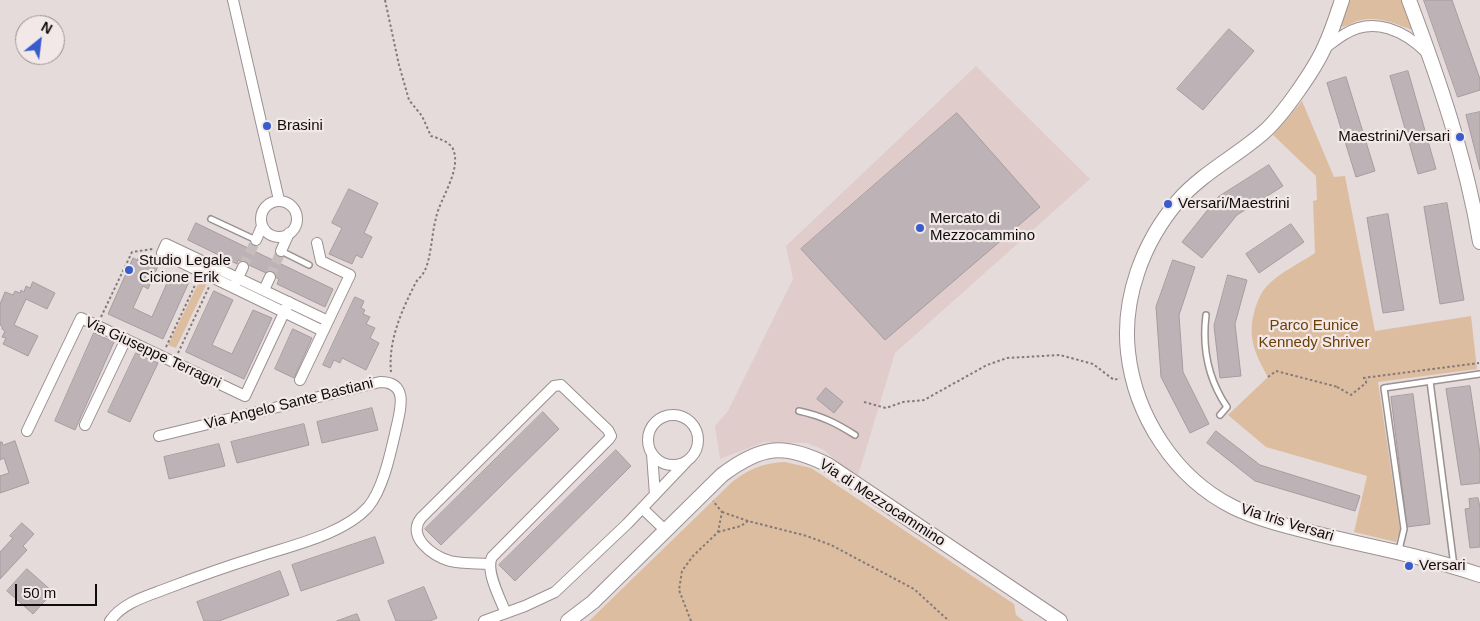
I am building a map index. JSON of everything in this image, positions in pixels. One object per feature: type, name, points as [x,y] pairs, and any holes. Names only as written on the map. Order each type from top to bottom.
[{"type":"street","points":[[233,0],[279,200]]},
{"type":"street","name":"Via Iris Versari","points":[[1342,0],[1324,48],[1297,91],[1269,127],[1193,186],[1178,201],[1160,226],[1144,254],[1134,286],[1128,316],[1129,359],[1136,391],[1153,430],[1166,450],[1182,468],[1212,493],[1232,506],[1263,519],[1301,530],[1454,566],[1480,574]]},
{"type":"street","points":[[1410,0],[1448,109],[1464,165],[1480,242]]},
{"type":"street","points":[[1324,48],[1349,32],[1376,26],[1390,28],[1402,34],[1414,41],[1430,55]]},
{"type":"street","points":[[256,240],[262,226],[261,214],[263,208],[279,200],[290,204],[296,213],[296,224],[289,233],[281,252]]},
{"type":"street","points":[[262,226],[274,236],[279,237],[289,233]]},
{"type":"street","points":[[300,380],[350,274],[321,261],[317,243]]},
{"type":"street","points":[[162,253],[166,244],[204,268],[325,326]]},
{"type":"street","points":[[235,283],[243,267]]},
{"type":"street","points":[[204,268],[213,278],[264,290],[286,307]]},
{"type":"street","points":[[264,290],[270,277]]},
{"type":"street","points":[[249,414],[244,396],[286,307]]},
{"type":"street","name":"Via Giuseppe Terragni","points":[[27,431],[81,318],[244,396]]},
{"type":"street","points":[[86,425],[126,339]]},
{"type":"street","name":"Via Angelo Sante Bastiani","points":[[159,436],[380,382],[391,384],[399,391]]},
{"type":"street","points":[[489,564],[456,562],[438,556],[421,542],[416,533],[416,526],[421,518],[554,386],[561,384],[608,430],[610,438],[495,553],[489,564],[506,613]]},
{"type":"street","points":[[110,621],[119,611],[134,602],[210,572],[328,532],[359,516],[375,497],[381,483],[402,400],[399,391]]},
{"type":"street","points":[[484,621],[555,592],[655,495],[694,454],[698,444],[698,436],[695,429],[689,421],[681,416],[664,416],[657,420],[650,428],[648,445],[652,454],[655,495]]},
{"type":"street","name":"Via di Mezzocammino","points":[[568,621],[593,602],[722,475],[736,464],[752,456],[778,450],[802,454],[828,466],[1060,621]]},
{"type":"street","points":[[652,454],[659,461],[669,465],[687,461]]},
{"type":"street","points":[[642,508],[665,530]]},
{"type":"lane","points":[[212,219],[256,240]]},
{"type":"lane","points":[[281,252],[309,265]]},
{"type":"lane","points":[[1206,315],[1206,359],[1210,376],[1227,407],[1220,415]]},
{"type":"lane","points":[[1399,553],[1404,529],[1384,388],[1480,374]]},
{"type":"lane","points":[[1430,381],[1454,566]]},
{"type":"lane","points":[[799,411],[818,415],[855,435]]},
{"type":"path","points":[[385,0],[399,66],[409,100],[422,116],[431,136],[446,142],[453,148],[455,162],[452,177],[436,215],[425,270],[417,281],[394,333],[390,352],[391,372],[400,383],[399,391]]},
{"type":"path","points":[[96,325],[132,252],[152,248],[162,253]]},
{"type":"path","points":[[162,356],[204,268]]},
{"type":"path","points":[[174,362],[213,278]]},
{"type":"path","points":[[864,402],[886,408],[903,402],[924,400],[986,365],[1007,358],[1041,355],[1060,355],[1093,364],[1114,380]]},
{"type":"path","points":[[1334,386],[1352,394],[1366,383],[1364,378],[1479,363]]},
{"type":"path","points":[[1268,377],[1276,371],[1338,387]]},
{"type":"path","points":[[705,492],[722,512],[748,521],[807,536],[831,545],[914,589],[949,621]]},
{"type":"path","points":[[718,532],[722,512]]},
{"type":"path","points":[[691,621],[679,590],[682,571],[693,556],[718,532],[741,526],[748,521]]},
{"type":"shaded area","points":[[976,66],[1090,179],[895,353],[857,479],[824,450],[807,443],[764,442],[720,459],[715,426],[728,411],[793,279],[786,246]]},
{"type":"green space","points":[[1348,0],[1403,0],[1412,30],[1378,19],[1364,19],[1342,27],[1340,26]]},
{"type":"green space","name":"Parco Eunice Kennedy Shriver","points":[[1302,101],[1334,177],[1345,176],[1375,331],[1471,316],[1477,369],[1378,382],[1400,530],[1396,542],[1354,532],[1367,476],[1266,447],[1228,415],[1268,377],[1258,359],[1252,333],[1254,314],[1261,294],[1278,276],[1315,253],[1313,201],[1317,200],[1316,176],[1273,135]]},
{"type":"green space","points":[[200,280],[207,283],[176,348],[168,345]]},
{"type":"green space","points":[[785,462],[811,468],[822,475],[1014,604],[1016,615],[1024,621],[589,621],[732,482],[757,467]]},
{"type":"building","points":[[1424,0],[1452,0],[1480,79],[1480,90],[1458,97]]},
{"type":"building","points":[[1229,29],[1254,51],[1203,110],[1177,89]]},
{"type":"building","points":[[1408,71],[1436,169],[1418,174],[1390,76]]},
{"type":"building","points":[[1346,77],[1375,171],[1356,177],[1327,83]]},
{"type":"building","points":[[1480,112],[1480,170],[1466,115]]},
{"type":"building","name":"Mercato di Mezzocammino","points":[[957,113],[1040,207],[885,340],[801,249]]},
{"type":"building","points":[[1269,165],[1283,186],[1237,215],[1202,258],[1182,242],[1218,197]]},
{"type":"building","points":[[349,189],[378,203],[364,233],[372,237],[362,258],[356,255],[352,264],[329,254],[342,228],[332,223]]},
{"type":"building","points":[[1447,203],[1464,300],[1440,304],[1424,207]]},
{"type":"building","points":[[1388,214],[1404,310],[1383,313],[1367,218]]},
{"type":"building","points":[[196,223],[333,289],[325,307],[277,284],[279,279],[238,260],[237,264],[188,240]]},
{"type":"building","points":[[1291,224],[1304,242],[1259,273],[1246,254]]},
{"type":"building","points":[[139,257],[158,266],[148,289],[143,286],[133,308],[152,317],[171,274],[189,282],[163,339],[108,314],[133,258],[137,260]]},
{"type":"building","points":[[1173,260],[1195,267],[1179,315],[1183,372],[1209,424],[1190,433],[1161,377],[1156,307]]},
{"type":"building","points":[[1228,275],[1247,280],[1235,324],[1241,376],[1220,378],[1214,326]]},
{"type":"building","points":[[33,282],[55,293],[47,309],[26,299],[14,325],[38,336],[28,356],[3,344],[6,338],[2,337],[5,331],[0,325],[0,304],[5,292],[13,295],[15,291],[20,293],[21,290],[24,292],[26,286],[30,288]]},
{"type":"building","points":[[214,291],[233,300],[212,345],[232,354],[253,310],[272,318],[244,379],[186,352]]},
{"type":"building","points":[[355,297],[364,301],[361,308],[365,310],[363,314],[370,317],[366,324],[375,328],[370,338],[379,343],[366,370],[342,358],[340,363],[334,360],[330,368],[323,365]]},
{"type":"building","points":[[293,329],[312,338],[294,378],[275,369]]},
{"type":"building","points":[[94,333],[114,342],[75,430],[55,421]]},
{"type":"building","points":[[136,353],[158,363],[130,422],[108,412]]},
{"type":"building","points":[[1470,386],[1480,453],[1480,483],[1461,485],[1446,389]]},
{"type":"building","points":[[826,388],[843,402],[834,413],[817,399]]},
{"type":"building","points":[[1413,394],[1430,524],[1407,527],[1391,397]]},
{"type":"building","points":[[372,408],[378,430],[322,443],[317,422]]},
{"type":"building","points":[[543,412],[559,429],[441,545],[425,529]]},
{"type":"building","points":[[304,424],[309,445],[237,463],[231,442]]},
{"type":"building","points":[[1216,431],[1260,465],[1360,496],[1355,511],[1255,481],[1207,443]]},
{"type":"building","points":[[15,441],[29,483],[0,493],[0,476],[9,473],[4,458],[0,460],[0,442],[3,445]]},
{"type":"building","points":[[219,444],[225,466],[169,479],[164,457]]},
{"type":"building","points":[[616,450],[631,466],[515,581],[499,565]]},
{"type":"building","points":[[1478,498],[1480,507],[1480,547],[1470,548],[1465,509],[1470,508],[1469,499]]},
{"type":"building","points":[[22,523],[34,534],[23,546],[27,550],[0,579],[0,552],[13,538],[10,536]]},
{"type":"building","points":[[375,537],[384,563],[301,591],[292,565]]},
{"type":"building","points":[[27,569],[53,592],[33,614],[7,591]]},
{"type":"building","points":[[280,571],[289,595],[219,621],[204,621],[197,602]]},
{"type":"building","points":[[424,587],[437,618],[430,621],[396,621],[388,601]]},
{"type":"building","points":[[357,614],[360,621],[337,621]]},
{"type":"tunnel","points":[[243,267],[256,240]]},
{"type":"tunnel","points":[[270,277],[281,251]]},
{"type":"place","name":"Brasini","points":[[267,126]]},
{"type":"place","name":"Maestrini/Versari","points":[[1460,137]]},
{"type":"place","name":"Versari/Maestrini","points":[[1168,204]]},
{"type":"place","name":"Mercato di Mezzocammino","points":[[920,228]]},
{"type":"place","name":"Studio Legale Cicione Erik","points":[[129,270]]},
{"type":"place","name":"Versari","points":[[1409,566]]}]
